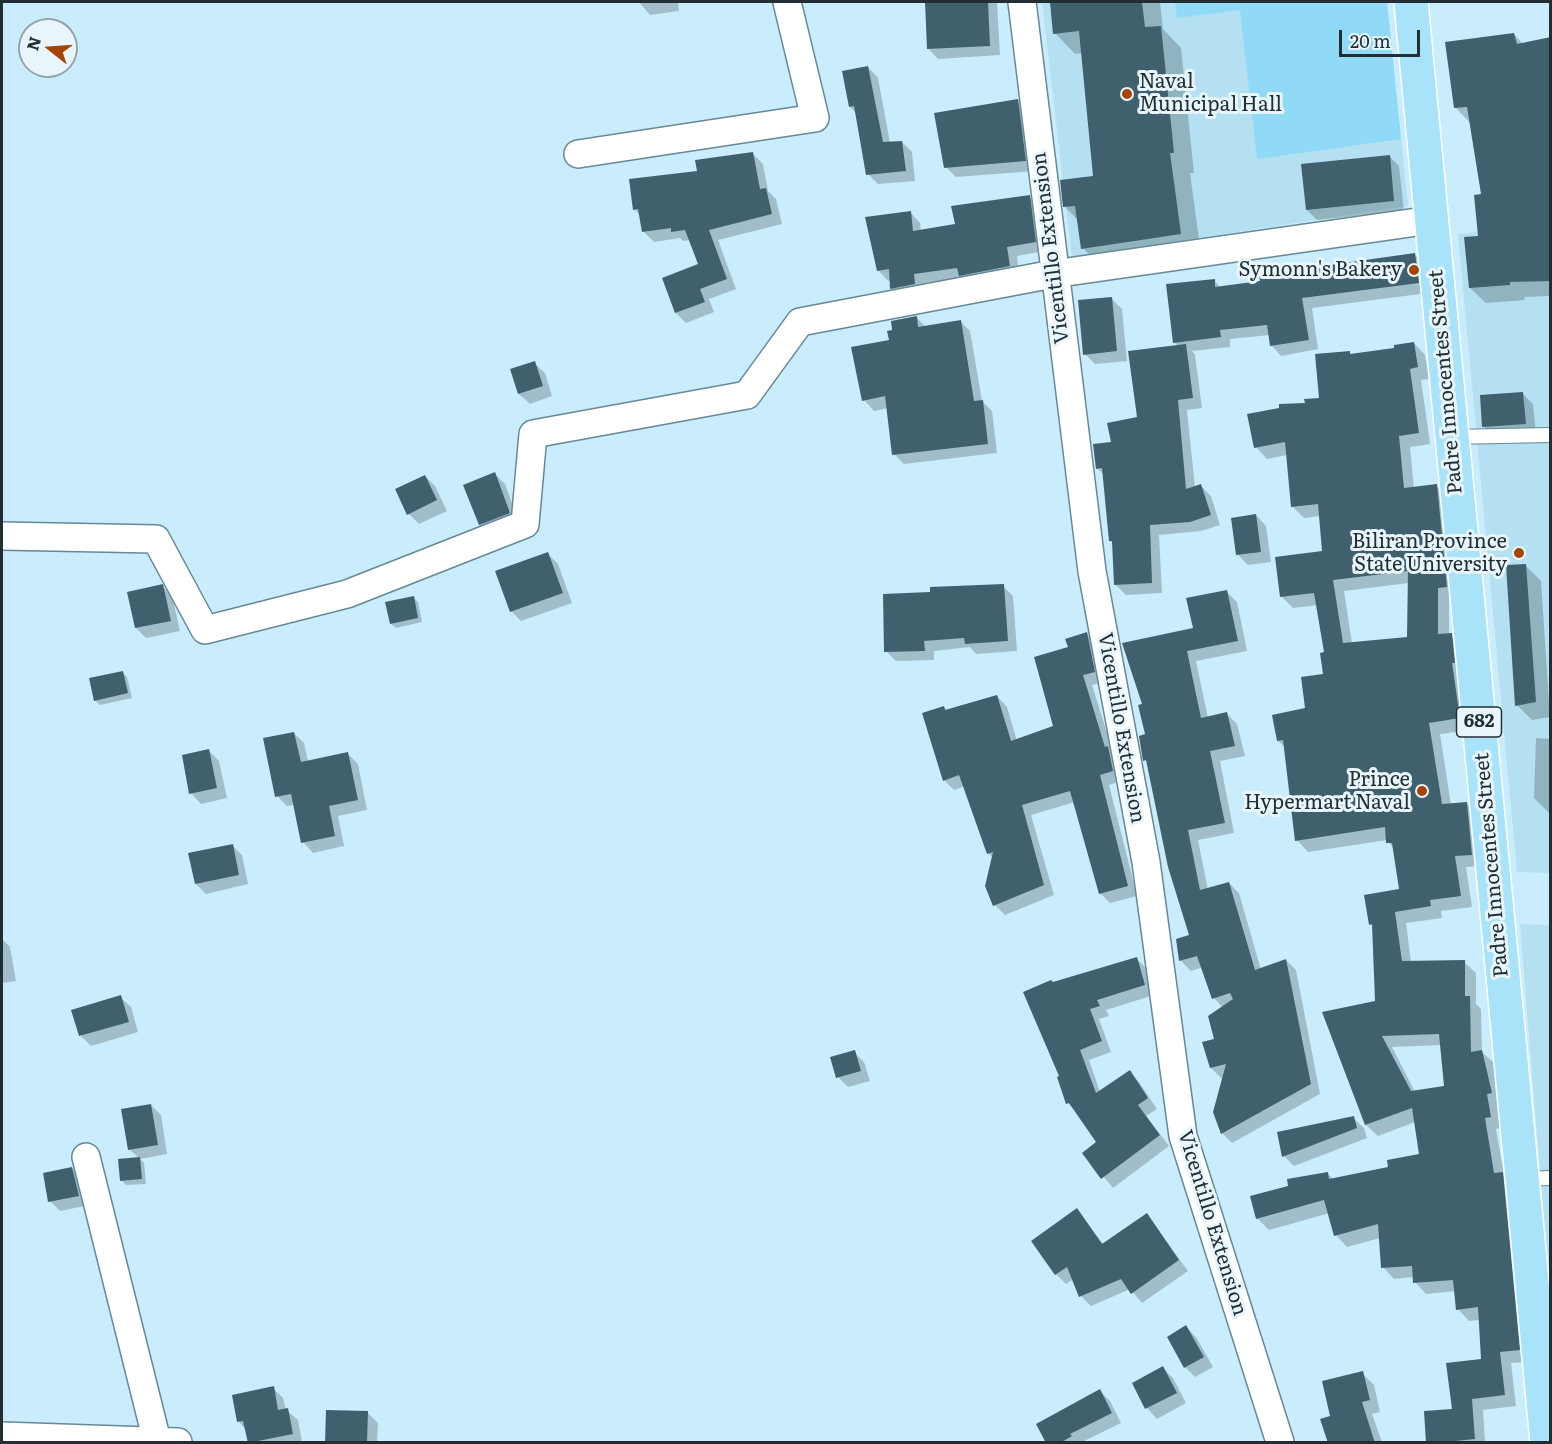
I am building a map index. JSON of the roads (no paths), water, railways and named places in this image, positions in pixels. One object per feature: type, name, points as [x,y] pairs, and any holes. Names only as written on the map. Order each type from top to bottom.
[{"type":"main road","name":"Padre Innocentes Street","points":[[1411,2],[1451,437],[1536,1178],[1547,1443]]},
{"type":"street","points":[[578,154],[814,118],[787,2]]},
{"type":"street","name":"Vicentillo Extension","points":[[1022,2],[1053,274],[1092,571],[1146,862],[1183,1136],[1280,1443]]},
{"type":"street","points":[[2,536],[156,539],[206,630],[346,594],[525,524],[533,434],[747,394],[800,322],[1053,274],[1431,220]]},
{"type":"street","points":[[2,1436],[168,1442],[86,1157]]},
{"type":"lane","points":[[1451,437],[1551,435]]},
{"type":"place","name":"Naval Municipal Hall","points":[[1127,94]]},
{"type":"place","name":"Symonn's Bakery","points":[[1414,270]]},
{"type":"place","name":"Biliran Province State University","points":[[1519,553]]},
{"type":"place","name":"Prince Hypermart Naval","points":[[1422,791]]}]
